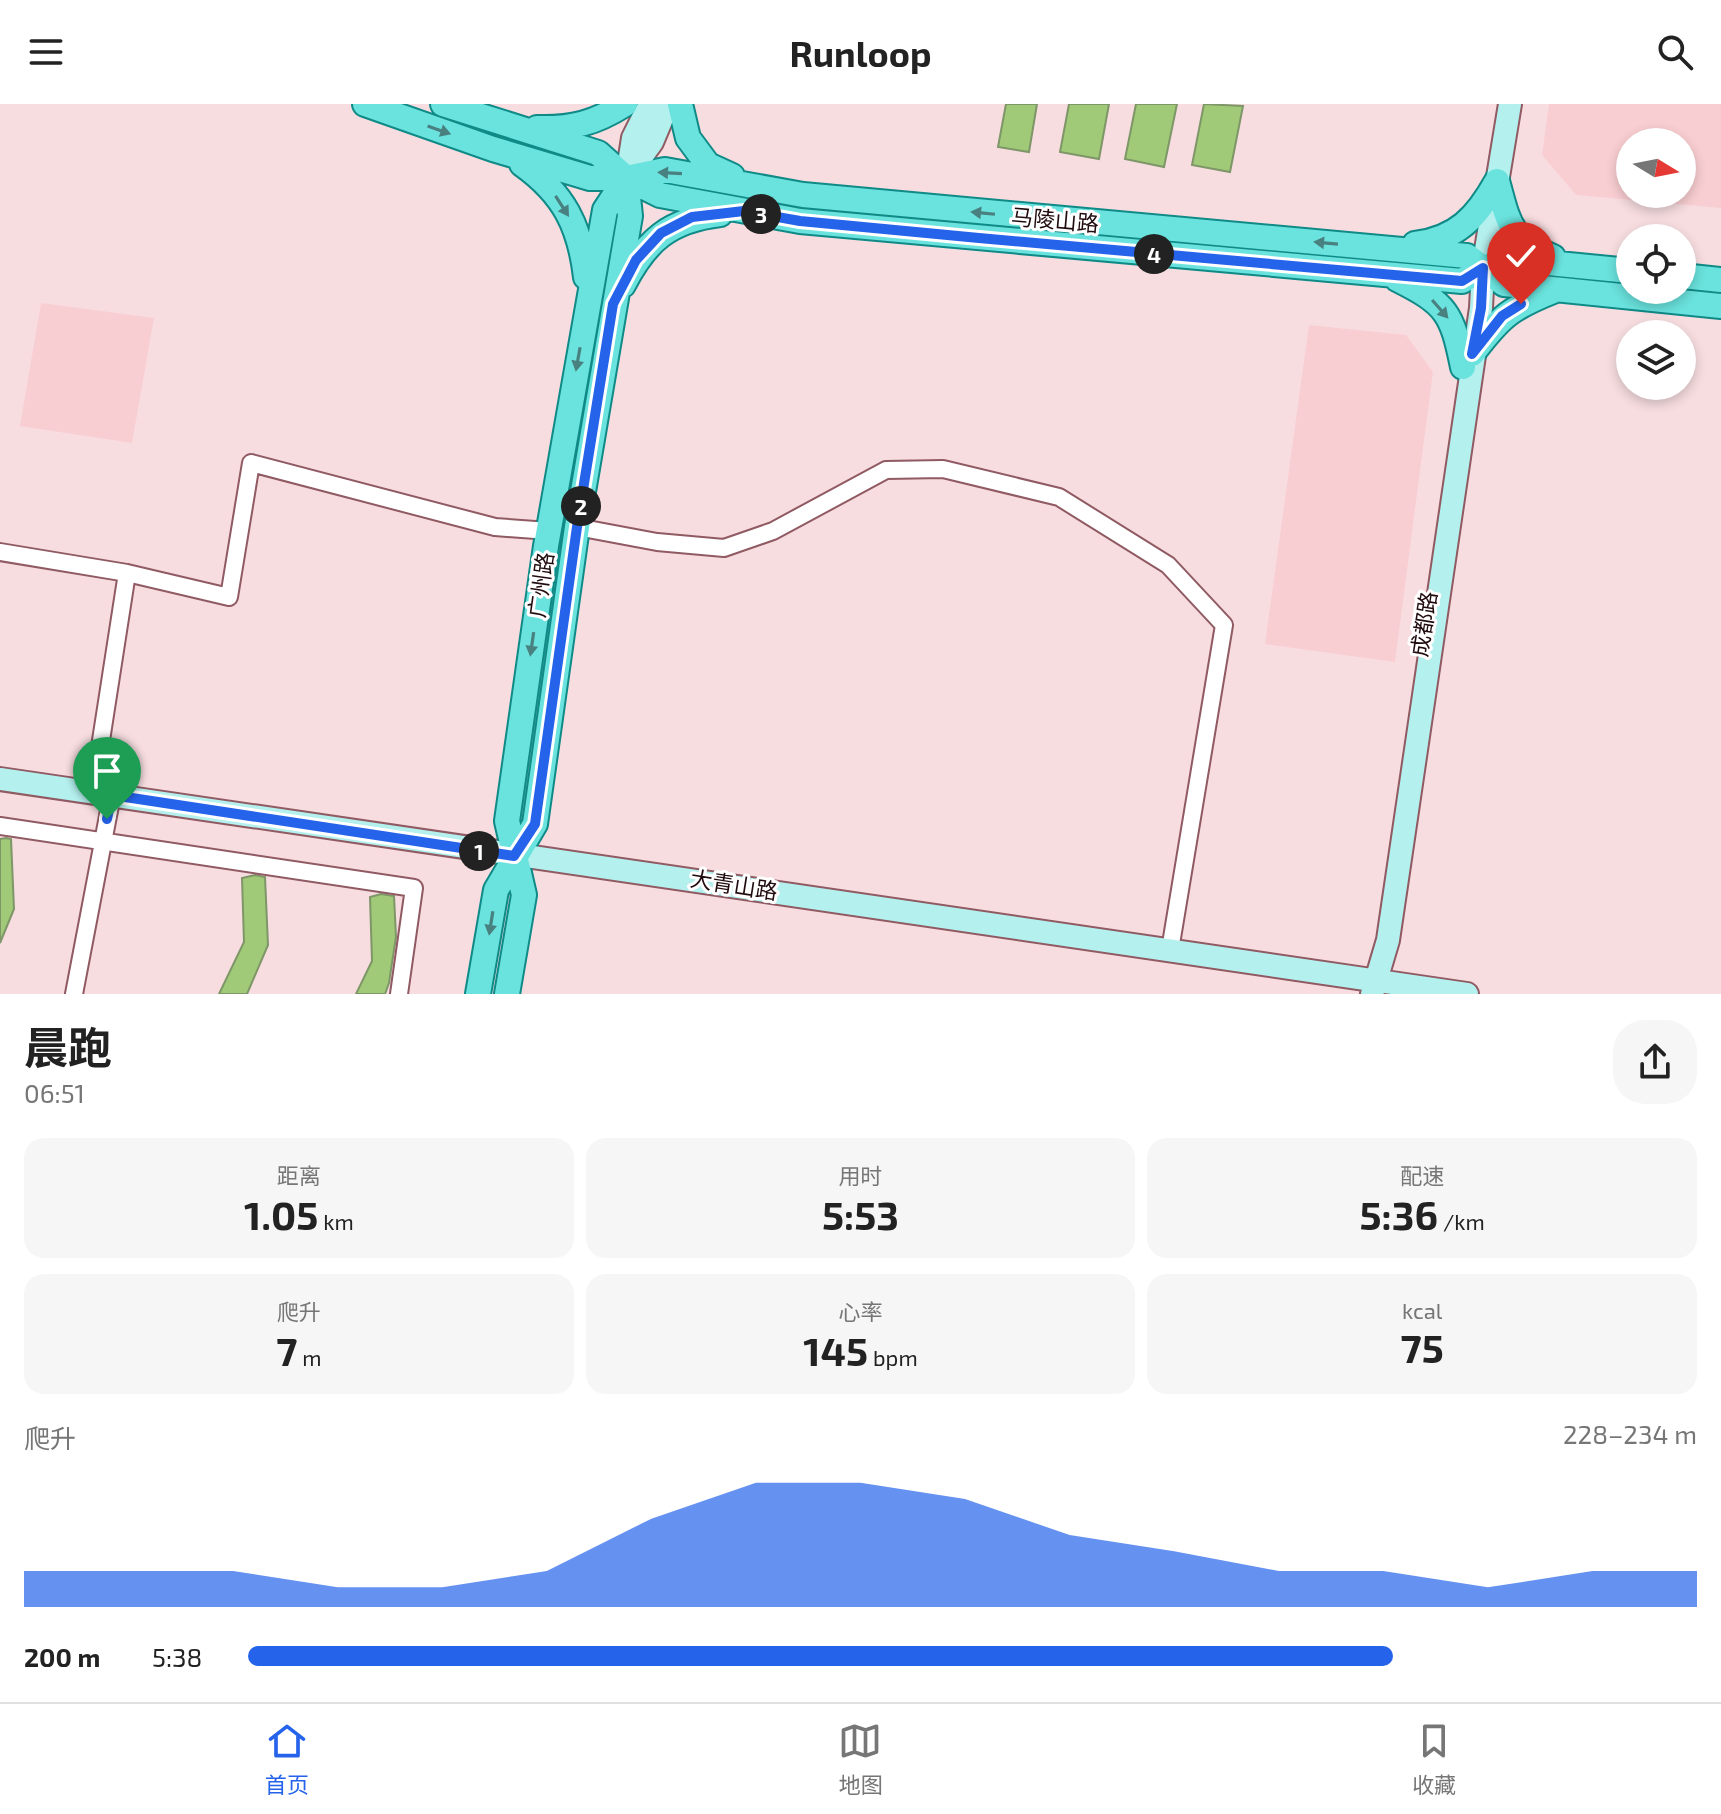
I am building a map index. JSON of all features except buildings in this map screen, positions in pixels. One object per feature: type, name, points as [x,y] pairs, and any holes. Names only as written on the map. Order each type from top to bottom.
[{"type":"main road","name":"马陵山路","points":[[365,104],[590,178],[626,178],[665,170],[803,195],[1467,256],[1504,284],[1721,306]]},
{"type":"main road","name":"马陵山路","points":[[443,104],[598,153],[626,178],[660,195],[800,221],[1462,281],[1483,268],[1508,259],[1616,270]]},
{"type":"main road","points":[[510,127],[564,129],[603,118],[625,104]]},
{"type":"main road","points":[[680,104],[688,138],[708,165],[757,187]]},
{"type":"main road","points":[[507,153],[544,180],[567,212],[601,302]]},
{"type":"main road","name":"广州路","points":[[507,994],[524,895],[507,821],[549,531],[601,302],[630,216],[626,178]]},
{"type":"main road","points":[[1385,248],[1436,241],[1464,225],[1483,206],[1497,181]]},
{"type":"main road","points":[[1497,181],[1515,234],[1532,248],[1569,265]]},
{"type":"main road","points":[[601,302],[661,233],[692,217],[744,211]]},
{"type":"main road","points":[[1388,274],[1422,291],[1442,306],[1467,360]]},
{"type":"main road","points":[[1696,277],[1721,280]]},
{"type":"main road","points":[[1467,360],[1502,316],[1557,289]]},
{"type":"main road","name":"广州路","points":[[478,994],[496,890],[535,824],[577,527],[601,302]]},
{"type":"street","name":"广州路","points":[[626,178],[633,138],[650,104]]},
{"type":"street","points":[[626,178],[652,142],[668,104]]},
{"type":"street","name":"成都路","points":[[1375,990],[1377,939],[1467,360],[1470,309],[1483,268],[1510,104]]},
{"type":"street","points":[[0,552],[127,573],[229,597],[251,463],[495,527],[549,531]]},
{"type":"street","points":[[577,527],[657,542],[724,548],[773,531],[886,470],[943,469],[1059,497],[1168,565],[1224,625],[1170,950]]},
{"type":"street","points":[[74,994],[102,841],[102,794],[127,573]]},
{"type":"street","name":"大青山路","points":[[0,779],[1170,950],[1375,990],[1467,994]]},
{"type":"street","points":[[0,826],[414,888],[399,994]]},
{"type":"shaded area","points":[[1549,104],[1721,104],[1721,208],[1696,206],[1696,128],[1616,128],[1616,199],[1576,195],[1542,155]]},
{"type":"shaded area","points":[[41,303],[154,318],[132,443],[20,426]]},
{"type":"shaded area","points":[[1309,325],[1406,335],[1433,372],[1395,662],[1265,644]]},
{"type":"route","points":[[107,819],[112,795],[514,856],[535,824],[577,527],[613,304],[636,260],[661,233],[692,217],[744,211],[800,221],[1462,281],[1483,268],[1481,308],[1472,354],[1502,316],[1521,304]]}]
